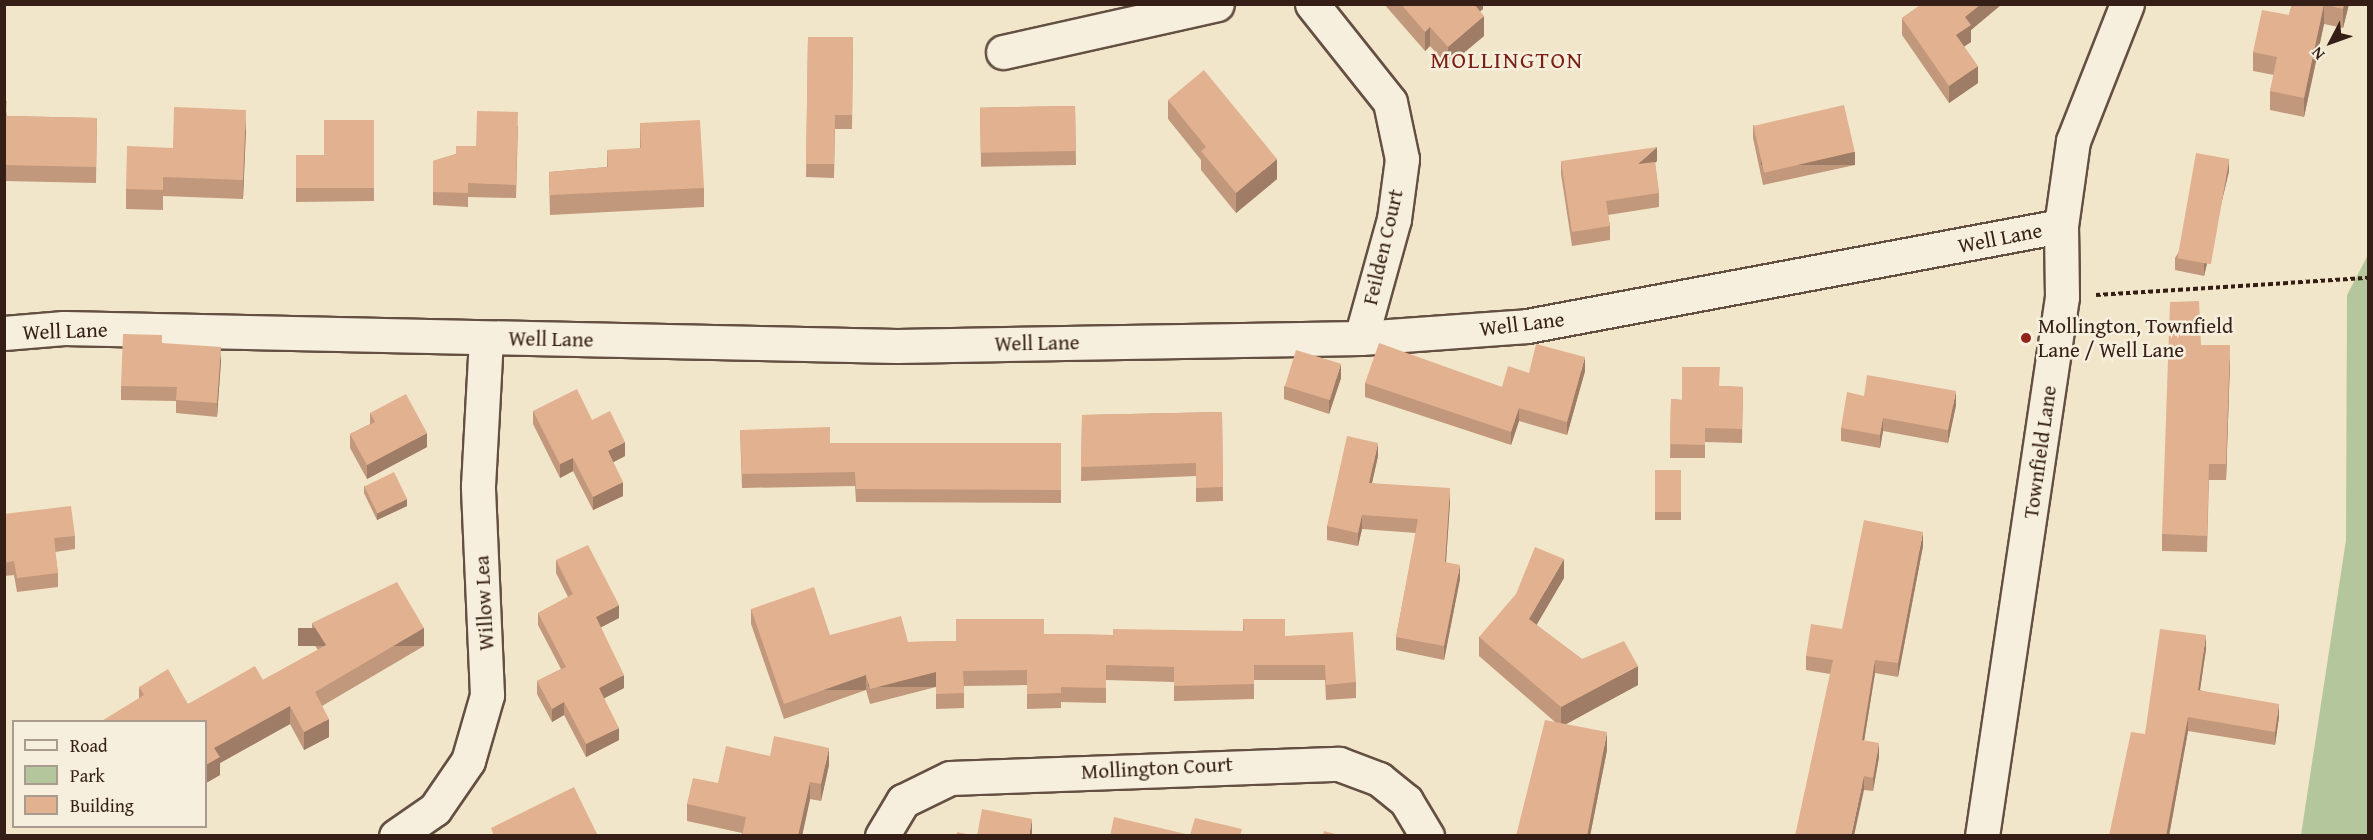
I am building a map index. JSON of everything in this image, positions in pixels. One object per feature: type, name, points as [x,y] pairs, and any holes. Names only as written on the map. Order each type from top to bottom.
[{"type":"street","points":[[1003,52],[1217,4]]},
{"type":"street","name":"Feilden Court","points":[[1312,4],[1390,102],[1402,159],[1394,219],[1361,338]]},
{"type":"street","name":"Townfield Lane","points":[[1982,836],[2062,297],[2061,226],[2073,141],[2127,4]]},
{"type":"street","name":"Well Lane","points":[[4,333],[64,328],[897,345],[1361,338],[1527,326],[2061,226]]},
{"type":"street","name":"Willow Lea","points":[[396,836],[435,809],[468,761],[487,695],[478,486],[486,338]]},
{"type":"street","name":"Mollington Court","points":[[882,836],[903,801],[950,778],[1328,764],[1378,779],[1406,801],[1427,836]]},
{"type":"path","points":[[2062,297],[2368,278]]},
{"type":"green space","points":[[2368,255],[2368,835],[2301,835],[2346,540],[2347,295]]},
{"type":"building","points":[[1401,4],[1474,4],[1484,16],[1448,47],[1430,27],[1425,32]]},
{"type":"building","points":[[1922,4],[1981,4],[1965,17],[1971,25],[1956,35],[1978,66],[1949,86],[1902,18]]},
{"type":"building","points":[[2292,4],[2324,4],[2304,98],[2270,91],[2277,57],[2253,52],[2262,10],[2289,15]]},
{"type":"building","points":[[2324,4],[2344,4],[2343,9]]},
{"type":"building","points":[[808,37],[853,37],[852,115],[835,115],[834,164],[806,164]]},
{"type":"building","points":[[1204,70],[1277,159],[1236,193],[1201,151],[1206,147],[1168,100]]},
{"type":"building","points":[[4,101],[7,101],[6,116],[97,118],[96,167],[4,165]]},
{"type":"building","points":[[1844,105],[1855,152],[1764,173],[1753,126]]},
{"type":"building","points":[[1075,106],[1076,151],[981,153],[980,108]]},
{"type":"building","points":[[174,107],[246,110],[243,180],[163,177],[163,190],[126,189],[127,146],[173,148]]},
{"type":"building","points":[[477,111],[518,112],[516,185],[468,183],[468,193],[433,192],[433,161],[456,154],[456,146],[476,146]]},
{"type":"building","points":[[324,120],[374,120],[374,188],[296,188],[296,155],[324,155]]},
{"type":"building","points":[[700,120],[704,188],[550,195],[549,172],[608,167],[607,150],[641,148],[640,123]]},
{"type":"building","points":[[1657,147],[1638,164],[1655,162],[1659,193],[1606,201],[1610,226],[1572,232],[1561,161]]},
{"type":"building","points":[[2196,153],[2229,159],[2211,264],[2177,258]]},
{"type":"building","points":[[2199,301],[2201,345],[2230,345],[2226,464],[2209,464],[2207,536],[2162,534],[2170,302]]},
{"type":"building","points":[[123,334],[162,335],[162,343],[221,347],[217,403],[176,400],[177,387],[121,386]]},
{"type":"building","points":[[1379,343],[1502,387],[1508,366],[1529,373],[1536,344],[1585,357],[1567,422],[1519,408],[1511,432],[1365,383]]},
{"type":"building","points":[[1296,350],[1341,364],[1330,400],[1285,386]]},
{"type":"building","points":[[1682,367],[1720,367],[1719,386],[1743,387],[1742,429],[1705,428],[1705,445],[1670,444],[1671,399],[1682,400]]},
{"type":"building","points":[[1867,375],[1956,391],[1948,430],[1883,418],[1880,435],[1841,428],[1847,392],[1864,396]]},
{"type":"building","points":[[577,389],[592,420],[610,411],[625,442],[608,451],[623,482],[593,497],[573,458],[560,464],[533,411]]},
{"type":"building","points":[[406,394],[427,433],[367,465],[350,434],[375,422],[370,413]]},
{"type":"building","points":[[1222,412],[1223,487],[1196,488],[1196,463],[1081,467],[1082,415]]},
{"type":"building","points":[[830,427],[830,443],[1061,443],[1061,490],[856,489],[855,472],[742,474],[740,430]]},
{"type":"building","points":[[1347,436],[1378,443],[1369,483],[1450,488],[1445,562],[1460,565],[1444,646],[1396,637],[1418,519],[1362,515],[1358,533],[1327,526]]},
{"type":"building","points":[[1655,470],[1681,470],[1681,512],[1655,512]]},
{"type":"building","points":[[394,472],[407,499],[377,513],[364,486]]},
{"type":"building","points":[[71,506],[75,536],[54,538],[58,573],[17,578],[14,561],[4,563],[4,514]]},
{"type":"building","points":[[1864,520],[1923,532],[1898,663],[1875,660],[1862,740],[1879,743],[1873,778],[1864,776],[1851,836],[1795,836],[1833,660],[1806,656],[1811,624],[1842,629]]},
{"type":"building","points":[[588,545],[619,605],[596,617],[624,675],[599,688],[619,728],[586,744],[564,702],[552,709],[537,681],[566,667],[538,613],[573,594],[556,560]]},
{"type":"building","points":[[1535,547],[1564,559],[1529,619],[1582,659],[1624,641],[1638,666],[1561,707],[1479,637],[1516,594]]},
{"type":"building","points":[[397,582],[424,628],[315,692],[329,719],[304,732],[290,706],[214,748],[220,757],[207,764],[207,720],[103,720],[144,695],[139,687],[168,669],[188,704],[255,666],[263,680],[326,645],[312,623]]},
{"type":"building","points":[[814,587],[830,635],[901,616],[908,642],[956,641],[956,619],[1044,619],[1044,634],[1113,635],[1113,629],[1244,631],[1243,619],[1285,619],[1285,636],[1353,632],[1356,682],[1326,685],[1325,665],[1254,665],[1254,684],[1174,686],[1174,667],[1106,665],[1106,688],[1061,687],[1061,693],[1027,694],[1027,670],[963,671],[964,693],[936,694],[936,672],[870,689],[866,675],[784,704],[751,609]]},
{"type":"building","points":[[2160,629],[2206,635],[2198,690],[2279,704],[2275,732],[2188,717],[2166,836],[2109,836],[2131,732],[2145,734]]},
{"type":"building","points":[[1545,720],[1607,732],[1587,836],[1516,836]]},
{"type":"building","points":[[774,736],[829,748],[821,784],[810,782],[798,836],[742,836],[746,817],[687,804],[693,778],[718,783],[726,746],[770,756]]},
{"type":"building","points":[[574,787],[597,834],[595,836],[494,836],[491,828]]},
{"type":"building","points":[[982,809],[1032,819],[1029,836],[977,836]]},
{"type":"building","points":[[1114,817],[1190,835],[1195,818],[1242,829],[1240,836],[1110,836]]},
{"type":"building","points":[[1324,831],[1343,836],[1323,836]]},
{"type":"building","points":[[957,832],[977,836],[956,836]]},
{"type":"place","name":"Mollington, Townfield Lane / Well Lane","points":[[2026,338]]},
{"type":"district","name":"MOLLINGTON","points":[[1507,60]]}]
